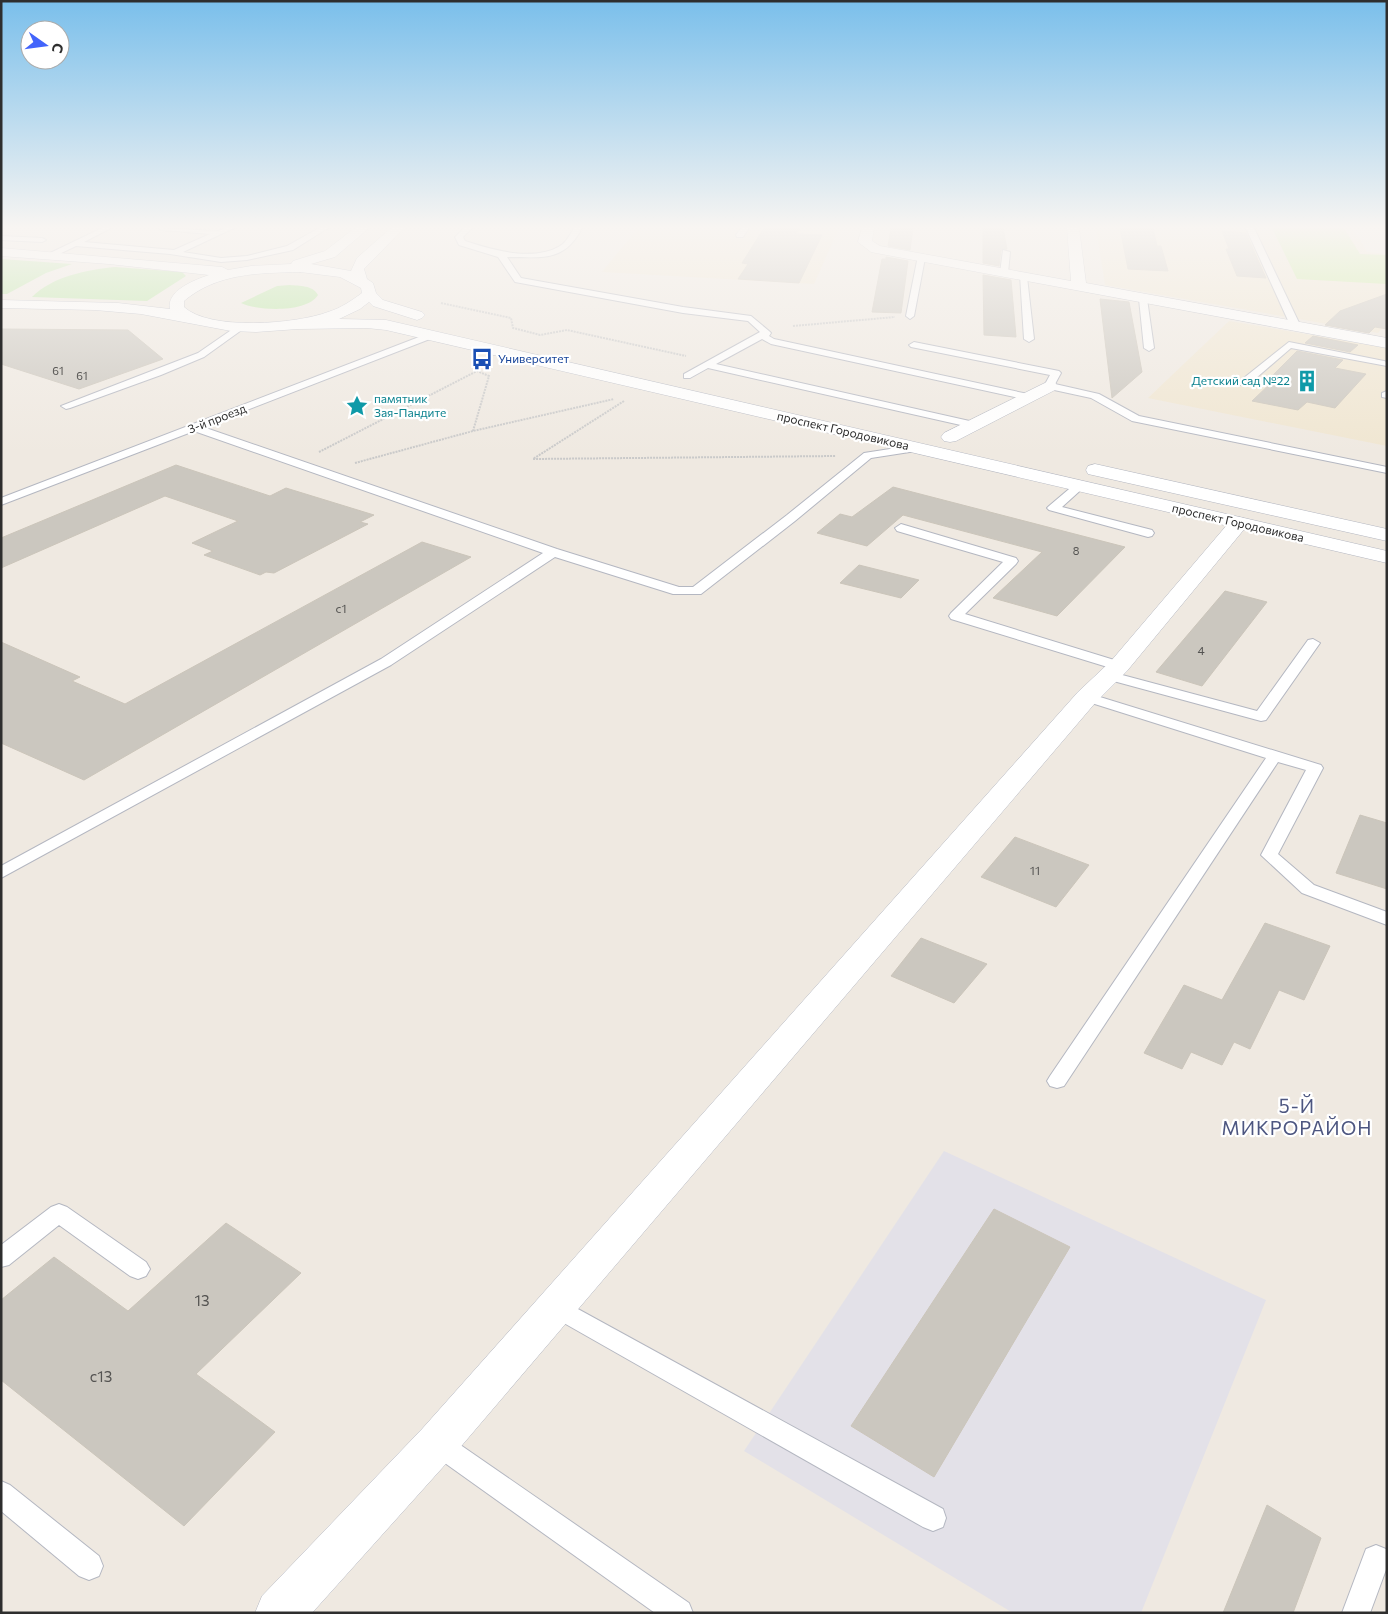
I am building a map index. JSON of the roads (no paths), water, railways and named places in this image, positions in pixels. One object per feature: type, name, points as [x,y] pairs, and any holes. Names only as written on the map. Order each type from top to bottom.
[{"type":"street","points":[[177,303],[177,308],[187,317]]},
{"type":"street","points":[[1,304],[130,307],[160,310],[209,324],[240,327],[298,324],[347,311],[361,303]]},
{"type":"street","points":[[377,303],[389,308],[537,343]]},
{"type":"street","points":[[1167,303],[1387,343]]},
{"type":"street","name":"проспект Городовикова","points":[[298,324],[367,323],[432,335],[1387,557]]},
{"type":"street","name":"проспект Городовикова","points":[[679,375],[903,426]]},
{"type":"street","points":[[950,437],[1050,386]]},
{"type":"street","name":"проспект Городовикова","points":[[932,433],[979,444]]},
{"type":"street","name":"проспект Городовикова","points":[[1075,466],[1386,533]]},
{"type":"street","points":[[1079,486],[1094,470]]},
{"type":"street","points":[[279,1613],[437,1443],[1106,680],[1240,523]]},
{"type":"lane","points":[[646,303],[750,319],[766,333]]},
{"type":"lane","points":[[910,316],[913,303]]},
{"type":"lane","points":[[1026,303],[1029,339]]},
{"type":"lane","points":[[1144,303],[1149,348]]},
{"type":"lane","points":[[1285,303],[1296,327]]},
{"type":"lane","points":[[66,406],[158,373],[201,355],[240,327]]},
{"type":"lane","points":[[679,375],[707,365],[766,333]]},
{"type":"lane","points":[[766,333],[763,336],[771,341],[1028,397]]},
{"type":"lane","name":"3-й проезд","points":[[1,502],[432,335]]},
{"type":"lane","points":[[914,345],[1056,373],[1050,386],[1094,396],[1106,401],[1122,414],[1136,419],[1387,470]]},
{"type":"lane","points":[[1244,383],[1289,345],[1386,363]]},
{"type":"lane","points":[[707,365],[974,425]]},
{"type":"lane","points":[[195,428],[553,552],[678,591],[696,591],[791,518],[868,455],[916,448]]},
{"type":"lane","points":[[1079,486],[1054,508],[1148,533]]},
{"type":"lane","points":[[902,528],[1012,561],[956,616],[1275,755],[1315,768],[1269,856],[1308,889],[1387,920]]},
{"type":"lane","points":[[1,874],[386,662],[553,552]]},
{"type":"lane","points":[[1106,680],[1261,717],[1313,643]]},
{"type":"lane","points":[[1057,1081],[1275,755]]},
{"type":"lane","points":[[1,1258],[59,1213],[138,1269]]},
{"type":"lane","points":[[556,1307],[933,1518]]},
{"type":"lane","points":[[437,1443],[680,1613]]},
{"type":"lane","points":[[1,1494],[89,1566]]},
{"type":"lane","points":[[1356,1613],[1376,1558]]},
{"type":"place","name":"Университет","points":[[482,359]]},
{"type":"place","name":"Детский сад №22","points":[[1307,381]]},
{"type":"place","name":"памятник Зая-Пандите","points":[[357,406]]},
{"type":"district","name":"5-Й МИКРОРАЙОН","points":[[1297,1117]]}]
